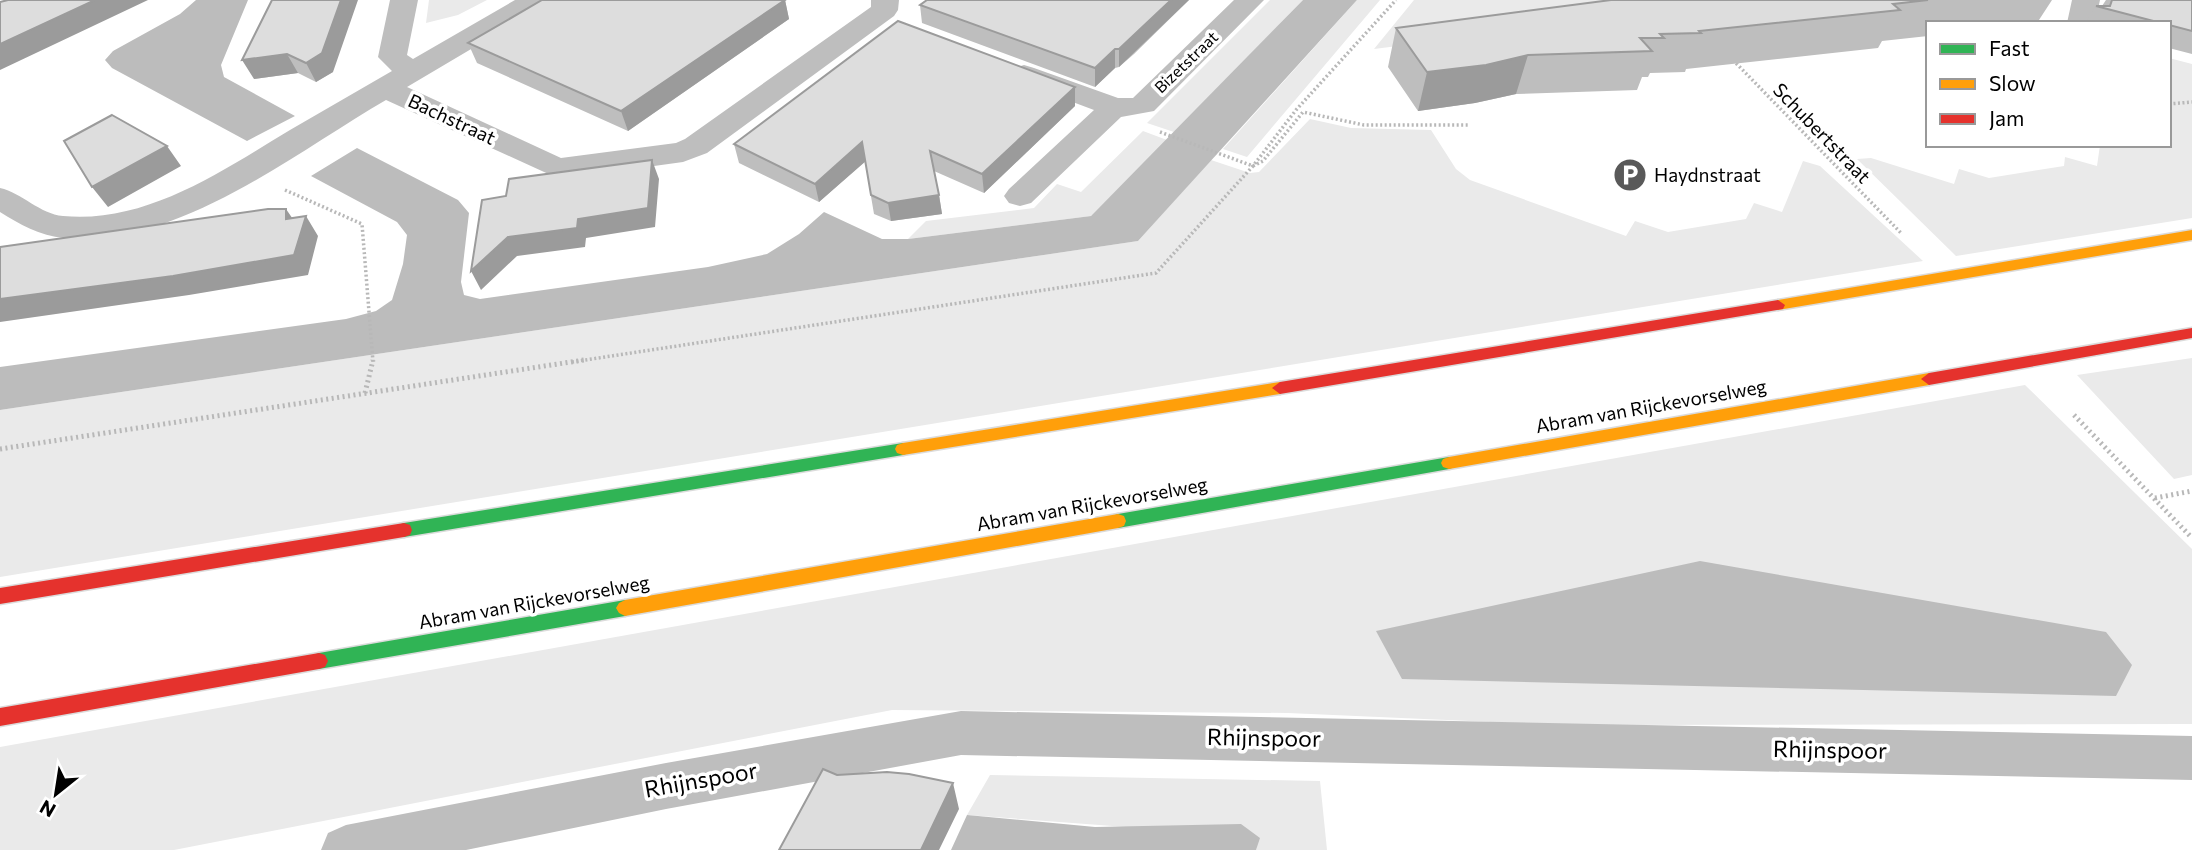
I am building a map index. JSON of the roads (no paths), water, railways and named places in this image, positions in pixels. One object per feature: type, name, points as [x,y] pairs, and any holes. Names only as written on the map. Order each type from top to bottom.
[{"type":"highway","points":[[0,596],[1405,367],[2192,235]]},
{"type":"highway","name":"Abram van Rijckevorselweg","points":[[0,717],[2192,333]]},
{"type":"street","points":[[404,0],[392,57],[400,65],[414,70]]},
{"type":"street","points":[[385,88],[534,0]]},
{"type":"street","name":"Bizetstraat","points":[[1114,107],[1127,108],[1143,104],[1250,0]]},
{"type":"street","points":[[2081,21],[2086,0]]},
{"type":"street","name":"Bachstraat","points":[[0,198],[43,222],[62,227],[106,226],[156,215],[242,172],[385,88],[555,167],[567,168],[670,154],[696,146],[886,14]]},
{"type":"street","points":[[1000,65],[1114,107],[1020,196]]},
{"type":"street","name":"Rhijnspoor","points":[[346,850],[666,786],[961,733],[2192,758]]},
{"type":"place","name":"Haydnstraat","points":[[1630,175]]}]
